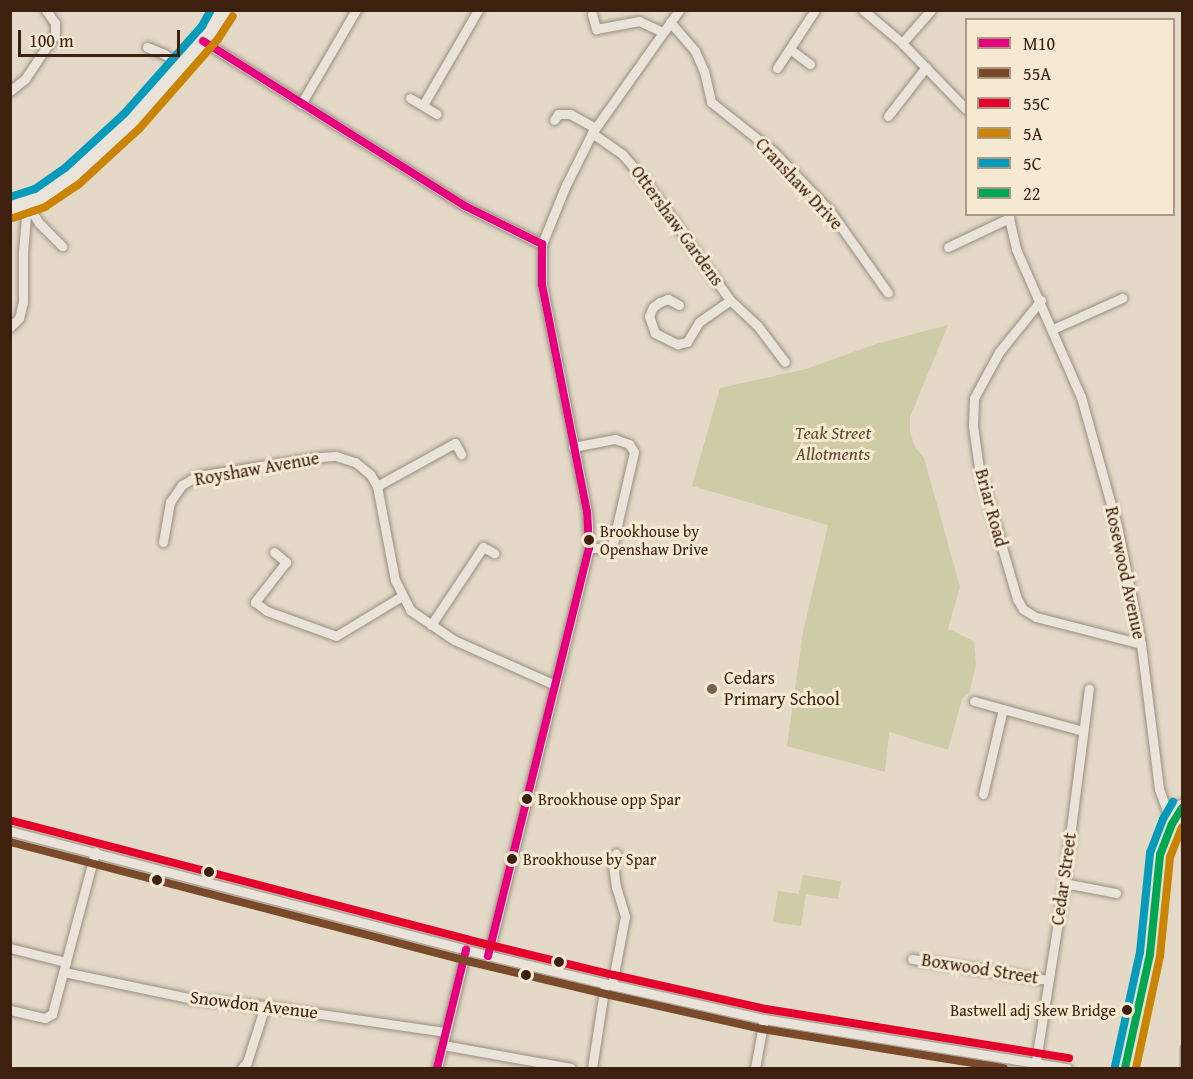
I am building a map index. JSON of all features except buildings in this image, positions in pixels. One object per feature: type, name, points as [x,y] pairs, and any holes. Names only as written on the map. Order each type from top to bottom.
[{"type":"highway","points":[[1125,1068],[1150,954],[1160,855],[1172,824],[1182,808]]},
{"type":"main road","points":[[10,208],[28,204],[72,176],[132,121],[182,66],[225,10]]},
{"type":"street","points":[[10,91],[25,79],[55,34],[55,23],[46,10]]},
{"type":"street","points":[[301,104],[356,10]]},
{"type":"street","points":[[423,105],[477,10]]},
{"type":"street","points":[[488,956],[589,548],[587,512],[542,285],[542,244],[565,187],[593,131],[679,10]]},
{"type":"street","points":[[777,68],[816,10]]},
{"type":"street","points":[[862,10],[902,43],[965,108]]},
{"type":"street","points":[[902,43],[931,10]]},
{"type":"street","points":[[592,14],[596,29],[639,21],[663,32]]},
{"type":"street","name":"Cranshaw Drive","points":[[670,22],[695,51],[704,71],[711,102],[774,152],[830,211],[888,293]]},
{"type":"street","points":[[202,41],[465,206],[542,244]]},
{"type":"street","points":[[147,47],[164,54],[182,66]]},
{"type":"street","points":[[790,49],[810,64]]},
{"type":"street","points":[[888,116],[926,67]]},
{"type":"street","points":[[410,98],[437,114]]},
{"type":"street","name":"Ottershaw Gardens","points":[[554,120],[558,114],[570,114],[623,155],[644,178],[730,300],[757,325],[785,362]]},
{"type":"street","points":[[28,204],[39,223],[62,246]]},
{"type":"street","points":[[10,327],[19,318],[23,302],[23,252],[28,204]]},
{"type":"street","name":"Rosewood Avenue","points":[[948,247],[1009,216],[1016,249],[1041,300],[1081,398],[1117,526],[1141,644],[1159,789],[1172,824]]},
{"type":"street","points":[[1053,329],[1122,298]]},
{"type":"street","name":"Ottershaw Gardens","points":[[679,305],[668,299],[652,307],[649,316],[655,333],[677,344],[687,342],[699,322],[730,300]]},
{"type":"street","name":"Briar Road","points":[[1041,300],[999,352],[974,398],[973,426],[979,468],[1017,599],[1023,609],[1036,617],[1141,644]]},
{"type":"street","points":[[573,447],[615,439],[629,444],[634,452],[613,543],[609,548],[589,548]]},
{"type":"street","points":[[461,454],[455,443],[377,486],[395,580],[410,609],[431,625],[454,640],[555,685]]},
{"type":"street","name":"Royshaw Avenue","points":[[162,542],[170,502],[182,485],[197,476],[336,456],[355,462],[370,474],[377,486]]},
{"type":"street","points":[[431,625],[483,547],[494,553]]},
{"type":"street","points":[[274,552],[286,562],[255,602],[267,610],[336,636],[402,596]]},
{"type":"street","name":"Cedar Street","points":[[1035,1066],[1064,883],[1089,689]]},
{"type":"street","points":[[974,700],[1083,731]]},
{"type":"street","points":[[984,794],[1003,709]]},
{"type":"street","points":[[10,831],[488,956],[609,985],[764,1019],[1035,1066],[1067,1068]]},
{"type":"street","points":[[10,1010],[45,1018],[52,1014],[95,852]]},
{"type":"street","points":[[592,1068],[626,916],[616,887],[613,865],[616,853]]},
{"type":"street","points":[[1064,883],[1116,893]]},
{"type":"street","name":"Snowdon Avenue","points":[[10,948],[65,967],[193,999],[265,1006],[446,1032]]},
{"type":"street","points":[[437,1068],[466,950]]},
{"type":"street","name":"Boxwood Street","points":[[912,959],[1048,980]]},
{"type":"street","points":[[242,1068],[247,1062],[265,1006]]},
{"type":"street","points":[[755,1068],[764,1019]]},
{"type":"street","points":[[443,1046],[571,1068]]},
{"type":"green space","name":"Teak Street Allotments","points":[[948,325],[910,417],[910,432],[915,447],[924,458],[960,587],[948,629],[974,641],[976,664],[970,691],[962,699],[948,750],[889,732],[885,772],[787,746],[803,632],[828,525],[692,486],[720,388],[806,369],[876,344]]},
{"type":"green space","points":[[803,875],[841,881],[838,899],[806,894],[801,926],[773,922],[778,891],[799,894]]},
{"type":"railway","points":[[1182,1045],[1182,1068]]},
{"type":"transit line","name":"5C","points":[[10,197],[35,189],[65,168],[124,114],[202,26],[211,10]]},
{"type":"transit line","name":"5A","points":[[13,218],[45,207],[78,185],[139,129],[218,39],[233,16]]},
{"type":"transit line","name":"M10","points":[[203,41],[465,206],[542,244]]},
{"type":"transit line","name":"M10","points":[[488,956],[589,548],[587,512],[542,285],[542,244]]},
{"type":"transit line","name":"5C","points":[[1115,1066],[1140,952],[1150,853],[1163,819],[1173,802]]},
{"type":"transit line","name":"22","points":[[1125,1068],[1150,954],[1160,855],[1172,824],[1182,808]]},
{"type":"transit line","name":"55C","points":[[13,821],[469,940],[614,975],[766,1009],[1069,1058]]},
{"type":"transit line","name":"5A","points":[[1136,1068],[1160,956],[1170,857],[1182,827]]},
{"type":"transit line","name":"55A","points":[[10,842],[463,960],[610,995],[762,1029],[1004,1068]]},
{"type":"transit line","name":"M10","points":[[437,1068],[466,950]]},
{"type":"place","name":"Brookhouse by Openshaw Drive","points":[[589,540]]},
{"type":"place","name":"Cedars Primary School","points":[[712,689]]},
{"type":"place","name":"Brookhouse opp Spar","points":[[527,799]]},
{"type":"place","name":"Brookhouse by Spar","points":[[512,859]]},
{"type":"place","name":"Bastwell adj Skew Bridge","points":[[1127,1010]]}]
